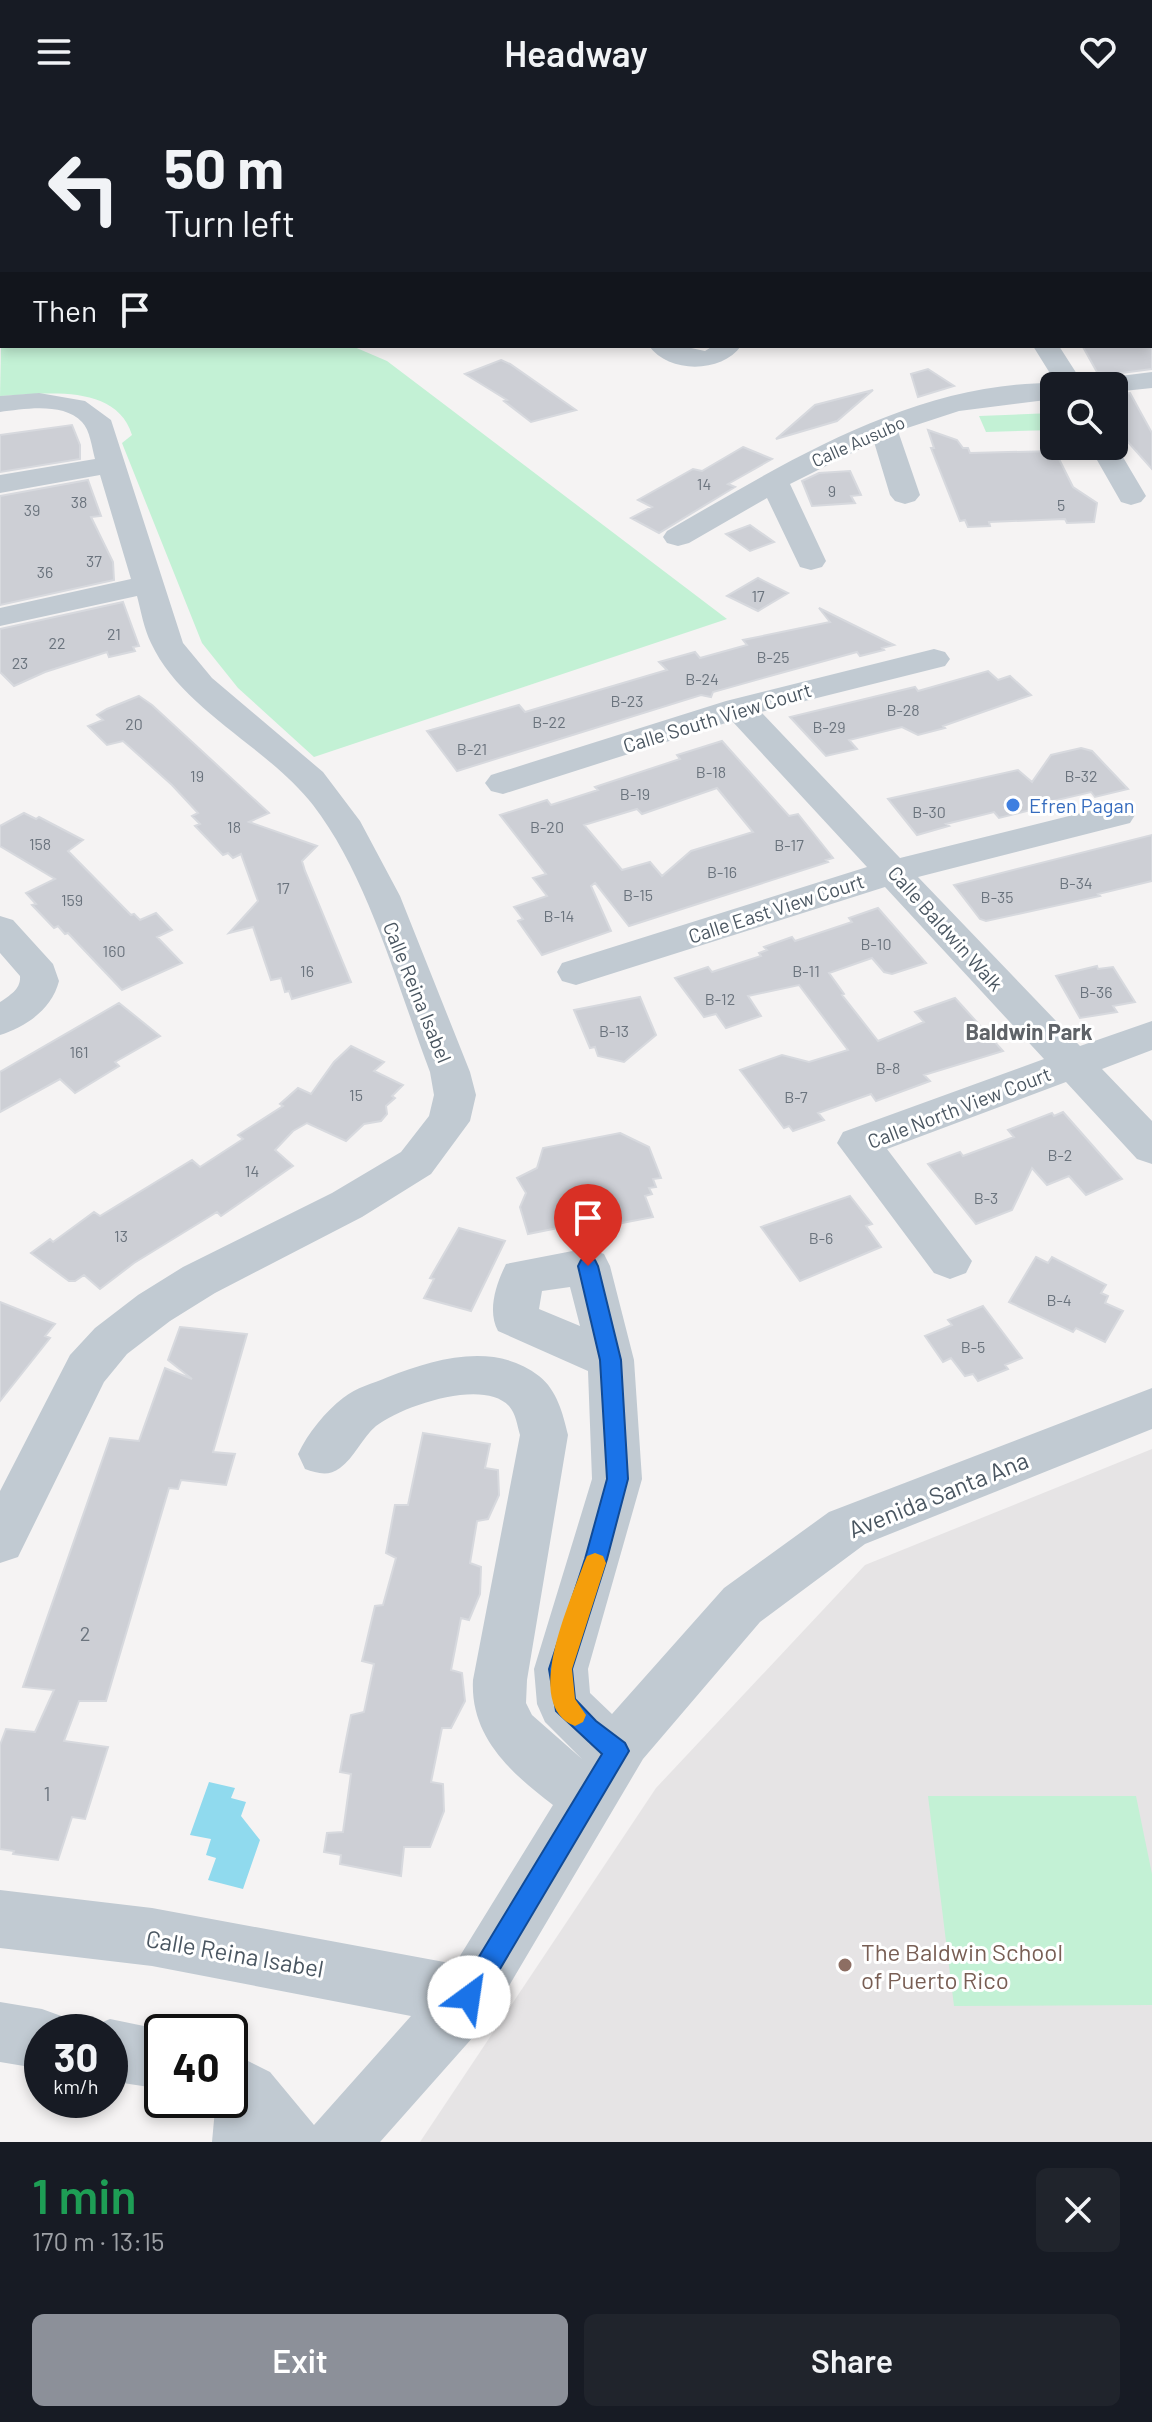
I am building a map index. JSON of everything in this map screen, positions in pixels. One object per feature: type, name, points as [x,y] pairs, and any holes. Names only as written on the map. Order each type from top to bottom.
[{"type":"street","points":[[666,348],[685,359],[717,356],[726,348]]},
{"type":"street","points":[[1047,348],[1062,372]]},
{"type":"street","points":[[1128,383],[1152,380]]},
{"type":"street","name":"Calle Ausubo","points":[[678,537],[831,449],[883,427],[946,406],[1040,393]]},
{"type":"street","name":"Calle Reina Isabel","points":[[0,404],[59,402],[80,408],[97,420],[160,622],[176,658],[293,763],[328,800],[370,873],[450,1072],[455,1095],[449,1121],[416,1163],[347,1205],[199,1280],[154,1308],[111,1341],[87,1369],[0,1541]]},
{"type":"street","points":[[883,427],[905,495]]},
{"type":"street","points":[[1111,460],[1131,496]]},
{"type":"street","points":[[0,484],[113,464]]},
{"type":"street","points":[[774,482],[811,561]]},
{"type":"street","points":[[0,617],[150,584]]},
{"type":"street","name":"Calle South View Court","points":[[503,783],[738,708],[934,659]]},
{"type":"street","name":"Calle Baldwin Walk","points":[[738,708],[1152,1148]]},
{"type":"street","name":"Calle East View Court","points":[[576,972],[894,871],[1117,815]]},
{"type":"street","points":[[0,929],[39,973],[41,981],[35,994],[0,1021]]},
{"type":"street","name":"Calle North View Court","points":[[950,1261],[858,1143],[1152,1035]]},
{"type":"street","points":[[611,1360],[617,1479],[596,1559],[561,1669],[564,1704],[588,1729],[617,1751]]},
{"type":"street","points":[[322,1454],[364,1409],[419,1384],[456,1374],[499,1377],[524,1388],[542,1417],[544,1435],[500,1680],[500,1706],[515,1733],[538,1759],[589,1798]]},
{"type":"street","name":"Avenida Santa Ana","points":[[338,2142],[469,1997],[617,1751],[742,1605],[847,1528],[1152,1408]]},
{"type":"street","name":"Calle Reina Isabel","points":[[0,1919],[152,1937],[469,1997]]},
{"type":"street","points":[[0,2032],[24,2036]]},
{"type":"street","points":[[248,2112],[289,2142]]},
{"type":"shaded area","name":"The Baldwin School of Puerto Rico","points":[[1152,1449],[1152,2142],[420,2142],[656,1788],[865,1565]]},
{"type":"green space","points":[[1,348],[357,348],[387,361],[727,619],[314,757],[238,688],[202,643],[122,443],[132,435],[123,418],[111,406],[76,395],[0,396]]},
{"type":"green space","points":[[1040,413],[1040,430],[986,432],[979,416]]},
{"type":"green space","points":[[928,1796],[1136,1796],[1152,1874],[1152,2005],[954,2006]]},
{"type":"water","points":[[209,1782],[235,1788],[231,1798],[246,1802],[241,1816],[260,1840],[243,1889],[208,1880],[216,1858],[206,1855],[211,1839],[190,1835]]},
{"type":"building","points":[[1084,348],[1152,348],[1152,369],[1097,372]]},
{"type":"building","points":[[501,360],[576,410],[531,422],[504,401],[507,400],[465,374]]},
{"type":"building","points":[[928,369],[954,386],[918,397],[911,374]]},
{"type":"building","points":[[873,390],[837,421],[776,439],[815,405]]},
{"type":"building","points":[[1128,393],[1152,433],[1152,469],[1128,442]]},
{"type":"building","points":[[72,425],[80,445],[80,459],[0,472],[0,435]]},
{"type":"building","points":[[928,430],[957,440],[970,453],[1040,451],[1040,460],[1060,460],[1073,487],[1097,503],[1094,522],[1067,523],[1065,519],[989,522],[990,526],[968,527],[965,520],[960,521],[931,448],[934,448]]},
{"type":"building","points":[[743,447],[772,459],[728,484],[735,487],[659,533],[631,518],[652,507],[638,500],[693,469],[702,471]]},
{"type":"building","points":[[850,471],[861,495],[851,496],[855,503],[812,506],[802,481],[819,473]]},
{"type":"building","points":[[88,480],[101,516],[91,517],[113,562],[114,580],[0,605],[0,496]]},
{"type":"building","points":[[750,525],[774,542],[750,551],[726,534]]},
{"type":"building","points":[[758,578],[788,593],[758,611],[727,596]]},
{"type":"building","points":[[123,602],[139,646],[133,647],[135,651],[109,657],[107,652],[45,672],[14,686],[0,672],[0,629]]},
{"type":"building","points":[[819,608],[894,645],[860,656],[857,652],[713,692],[711,697],[701,695],[457,771],[427,731],[519,705],[525,712],[667,670],[659,662],[695,652],[700,658],[747,645],[743,640],[830,622]]},
{"type":"building","points":[[988,671],[998,680],[1010,676],[1031,695],[943,726],[945,728],[918,735],[902,727],[849,740],[857,749],[826,756],[790,717],[915,687],[918,691]]},
{"type":"building","points":[[139,696],[269,813],[249,822],[317,846],[302,861],[351,982],[292,999],[289,991],[285,992],[281,978],[271,980],[253,927],[229,933],[258,901],[241,854],[233,858],[228,853],[223,855],[195,826],[200,824],[192,816],[198,813],[172,785],[123,741],[107,745],[88,726],[103,720],[97,715],[107,709]]},
{"type":"building","points":[[722,741],[789,816],[798,814],[833,858],[629,926],[595,883],[591,886],[611,931],[542,955],[518,921],[523,919],[514,907],[547,896],[533,878],[546,874],[500,815],[547,800],[551,805],[598,790],[595,787],[680,759],[677,755]],"holes":[[[717,788],[753,832],[691,851],[662,876],[650,862],[622,870],[584,825],[637,809],[642,814]]]},
{"type":"building","points":[[1081,748],[1092,751],[1128,789],[1095,797],[1091,792],[999,818],[994,812],[917,835],[888,799],[1018,770],[1032,782],[1051,755]]},
{"type":"building","points":[[24,813],[36,819],[39,817],[83,840],[68,851],[131,915],[140,920],[156,913],[172,930],[157,937],[182,963],[122,990],[68,933],[65,934],[58,926],[54,928],[32,905],[36,904],[26,893],[55,879],[0,846],[0,826]]},
{"type":"building","points":[[1152,835],[1152,881],[1098,894],[1100,896],[986,921],[980,919],[954,885]]},
{"type":"building","points":[[878,908],[926,963],[892,974],[884,972],[872,958],[829,973],[878,1041],[924,1022],[915,1012],[955,998],[1003,1051],[924,1075],[930,1081],[876,1101],[871,1094],[818,1113],[824,1120],[793,1131],[789,1126],[784,1128],[740,1070],[782,1055],[809,1062],[848,1050],[799,985],[748,996],[761,1016],[726,1028],[716,1014],[704,1017],[675,978],[708,967],[712,972],[761,956],[759,953],[767,950],[764,947],[792,937],[795,941],[852,922],[849,918]]},
{"type":"building","points":[[1097,966],[1098,969],[1113,967],[1135,1002],[1113,1006],[1117,1012],[1080,1018],[1056,976]]},
{"type":"building","points":[[640,997],[656,1035],[624,1062],[598,1056],[595,1047],[590,1048],[574,1010]]},
{"type":"building","points":[[119,1003],[160,1036],[115,1062],[119,1066],[75,1093],[60,1079],[0,1112],[0,1072]]},
{"type":"building","points":[[351,1046],[384,1062],[374,1071],[403,1085],[392,1096],[395,1098],[386,1106],[387,1114],[381,1121],[364,1124],[346,1141],[307,1123],[293,1131],[275,1150],[293,1166],[221,1216],[217,1212],[134,1263],[100,1289],[84,1275],[69,1281],[31,1253],[50,1239],[53,1242],[94,1212],[100,1216],[192,1160],[200,1167],[243,1139],[238,1135],[283,1106],[280,1104],[298,1088],[311,1094],[334,1062]]},
{"type":"building","points":[[1063,1112],[1122,1179],[1086,1195],[1069,1176],[1047,1185],[1032,1168],[1012,1210],[976,1224],[928,1164],[960,1152],[963,1156],[1014,1137],[1008,1130],[1052,1113],[1054,1116]]},
{"type":"building","points":[[620,1133],[649,1147],[661,1178],[653,1179],[656,1187],[649,1188],[652,1194],[645,1196],[653,1217],[570,1233],[568,1226],[528,1234],[520,1207],[526,1193],[517,1178],[537,1168],[543,1148]]},
{"type":"building","points":[[850,1196],[872,1224],[866,1226],[881,1247],[800,1281],[761,1227]]},
{"type":"building","points":[[459,1228],[505,1241],[471,1311],[424,1298],[434,1279],[430,1278]]},
{"type":"building","points":[[1036,1257],[1048,1263],[1052,1257],[1106,1285],[1101,1293],[1108,1296],[1105,1303],[1123,1311],[1105,1342],[1076,1328],[1073,1332],[1009,1302]]},
{"type":"building","points":[[0,1302],[55,1324],[45,1336],[50,1338],[0,1401]]},
{"type":"building","points":[[983,1306],[1022,1358],[1005,1365],[1008,1369],[978,1381],[973,1374],[965,1376],[951,1358],[943,1362],[925,1336],[952,1325],[948,1320]]},
{"type":"building","points":[[180,1327],[247,1334],[213,1452],[235,1454],[226,1485],[181,1480],[178,1489],[169,1488],[106,1701],[79,1701],[64,1741],[108,1747],[85,1819],[72,1817],[58,1860],[13,1854],[14,1851],[0,1849],[0,1745],[6,1729],[35,1732],[54,1690],[23,1687],[110,1438],[139,1441],[165,1368],[192,1379],[168,1360]]},
{"type":"building","points":[[423,1433],[490,1444],[485,1468],[498,1470],[499,1495],[488,1519],[477,1521],[470,1563],[481,1567],[480,1594],[469,1620],[461,1618],[451,1670],[462,1673],[465,1701],[451,1728],[442,1728],[431,1782],[443,1784],[444,1811],[430,1847],[404,1847],[401,1876],[340,1864],[341,1855],[324,1852],[327,1833],[343,1832],[351,1774],[340,1772],[351,1715],[364,1712],[374,1664],[362,1661],[375,1606],[383,1605],[396,1558],[386,1553],[395,1505],[408,1505]]},
{"type":"slow traffic","points":[[575,1715],[564,1704],[561,1669],[595,1563]]},
{"type":"place","name":"Efren Pagan","points":[[1013,805]]},
{"type":"place","name":"The Baldwin School of Puerto Rico","points":[[845,1965]]},
{"type":"district","name":"Baldwin Park","points":[[1029,1031]]},
{"type":"route","points":[[469,1997],[617,1751],[588,1729],[564,1704],[561,1669],[596,1559],[617,1479],[611,1360],[588,1266]]}]
